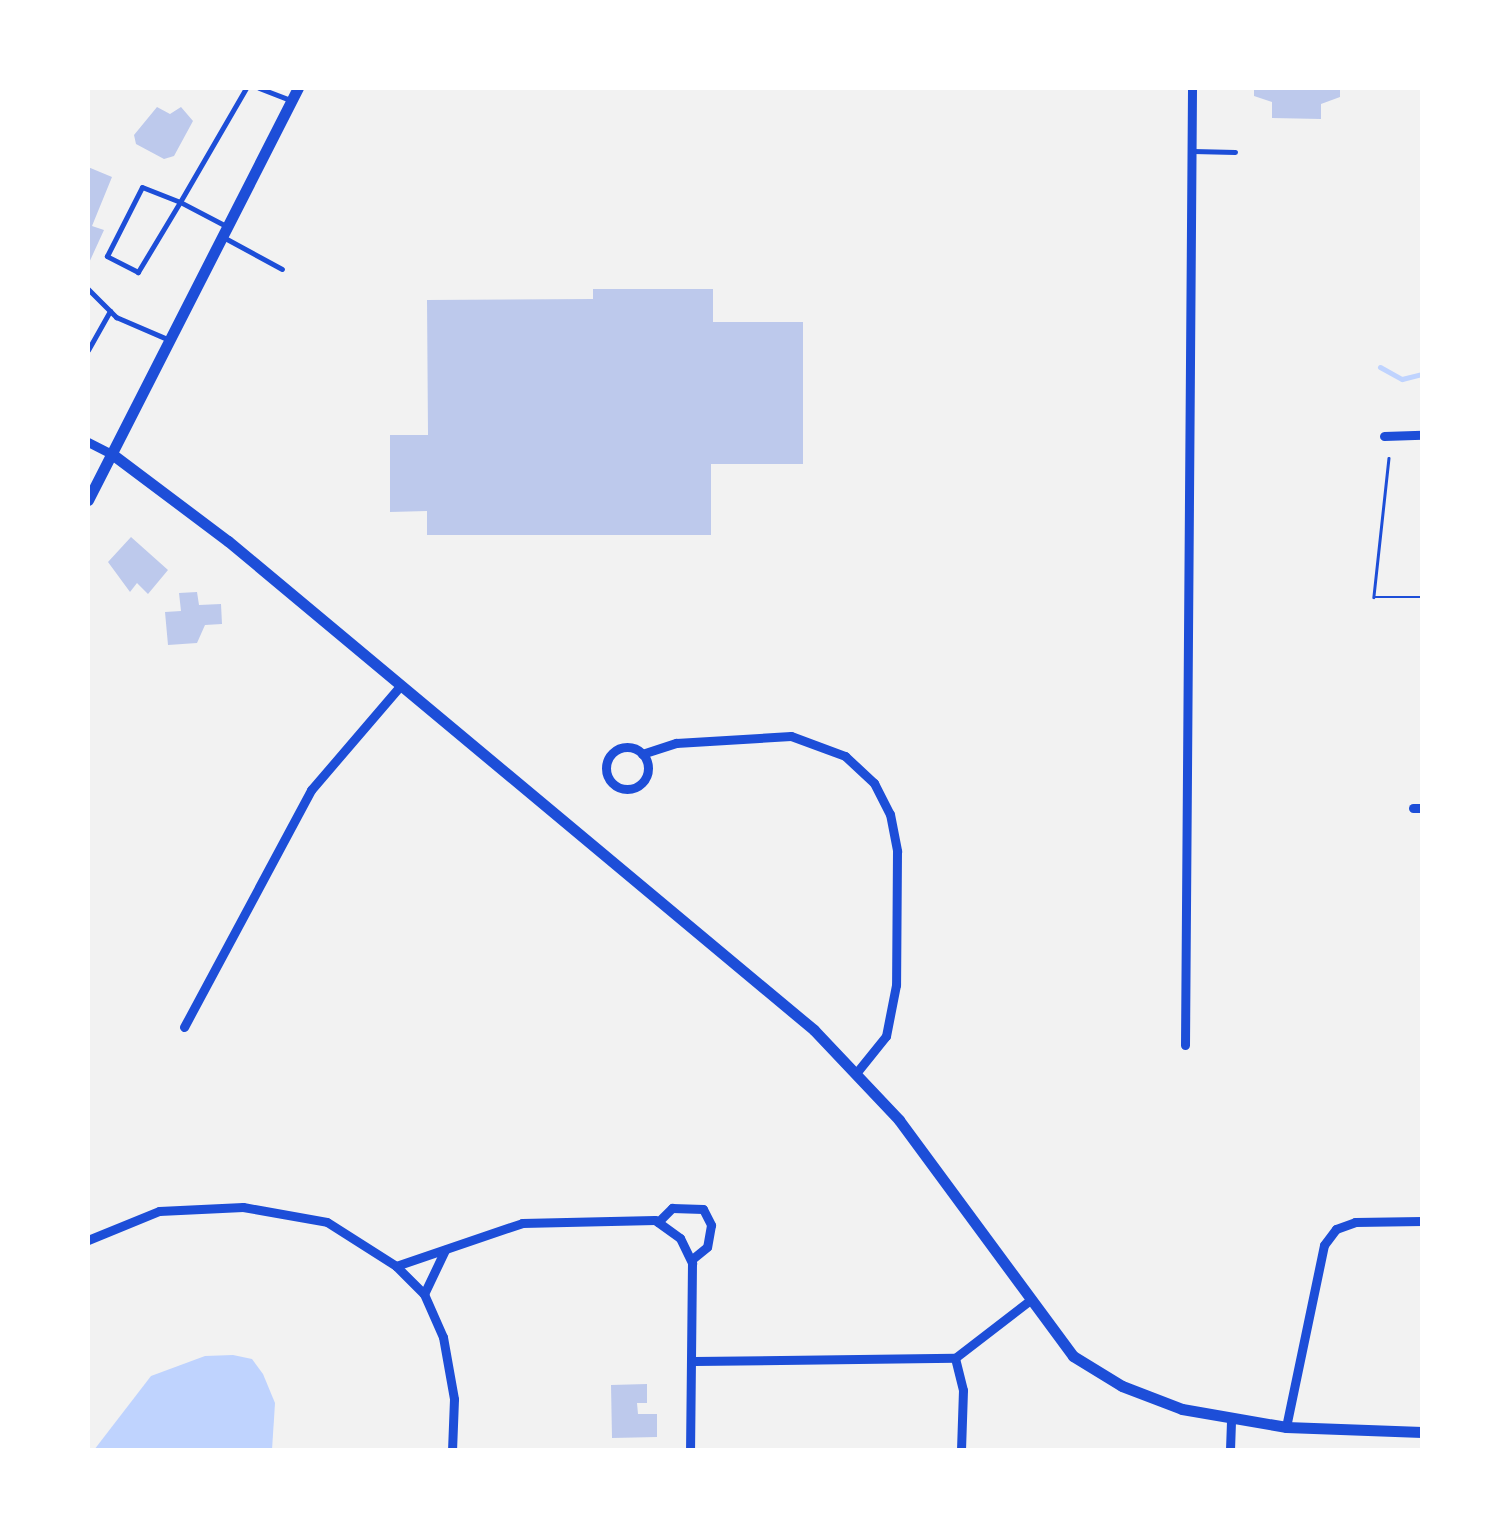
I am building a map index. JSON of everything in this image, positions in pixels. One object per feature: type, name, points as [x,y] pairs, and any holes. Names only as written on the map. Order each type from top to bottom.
[{"type":"street","points":[[88,500],[298,88]]},
{"type":"street","points":[[1185,1046],[1192,88]]},
{"type":"street","points":[[1384,436],[1422,436]]},
{"type":"street","points":[[88,442],[112,454],[228,541],[858,1072],[1050,1332],[1096,1372],[1167,1404],[1232,1419],[1286,1426],[1422,1432]]},
{"type":"street","points":[[184,1027],[311,790],[400,686]]},
{"type":"street","points":[[642,754],[649,766],[641,785],[628,790],[610,780],[608,760],[617,750],[630,747],[642,754],[676,743],[791,736],[846,756],[874,783],[890,814],[897,851],[896,985],[886,1036],[858,1072]]},
{"type":"street","points":[[88,1240],[142,1215],[229,1206],[327,1222],[396,1266],[424,1294],[451,1372],[452,1450]]},
{"type":"street","points":[[658,1222],[672,1208],[703,1209],[711,1225],[707,1247],[692,1259]]},
{"type":"street","points":[[396,1266],[522,1224],[658,1222],[680,1238],[692,1259],[694,1361],[690,1450]]},
{"type":"street","points":[[1286,1426],[1324,1245],[1336,1229],[1355,1222],[1422,1222]]},
{"type":"street","points":[[424,1294],[445,1250]]},
{"type":"street","points":[[694,1361],[955,1358],[1029,1301]]},
{"type":"street","points":[[955,1358],[963,1390],[962,1450]]},
{"type":"street","points":[[1230,1450],[1232,1419]]},
{"type":"lane","points":[[246,88],[180,202],[138,272],[107,256],[142,187],[180,202],[282,268]]},
{"type":"lane","points":[[259,88],[291,100]]},
{"type":"lane","points":[[1192,151],[1235,152]]},
{"type":"lane","points":[[88,289],[110,311],[167,339]]},
{"type":"lane","points":[[88,350],[110,311]]},
{"type":"path","points":[[1389,458],[1374,596],[1422,596]]},
{"type":"water","points":[[205,1356],[252,1359],[275,1403],[272,1450],[94,1450],[151,1376]]},
{"type":"building","points":[[1254,88],[1340,88],[1340,97],[1321,104],[1321,119],[1272,118],[1272,102],[1254,96]]},
{"type":"building","points":[[157,107],[170,114],[181,107],[193,121],[174,156],[164,159],[136,144],[134,135]]},
{"type":"building","points":[[88,167],[112,177],[92,226],[104,230],[88,265]]},
{"type":"building","points":[[593,289],[713,289],[713,322],[803,322],[803,464],[711,464],[711,535],[427,535],[427,511],[390,512],[390,435],[428,435],[427,300],[593,299]]},
{"type":"building","points":[[131,537],[168,570],[148,594],[137,583],[130,592],[108,562]]},
{"type":"building","points":[[197,592],[199,605],[221,604],[222,624],[205,625],[197,643],[168,645],[165,612],[181,611],[179,593]]},
{"type":"building","points":[[647,1384],[647,1403],[637,1403],[638,1414],[657,1414],[657,1437],[612,1438],[611,1385]]},
{"type":"waterway","points":[[1380,367],[1402,379],[1422,374]]}]
